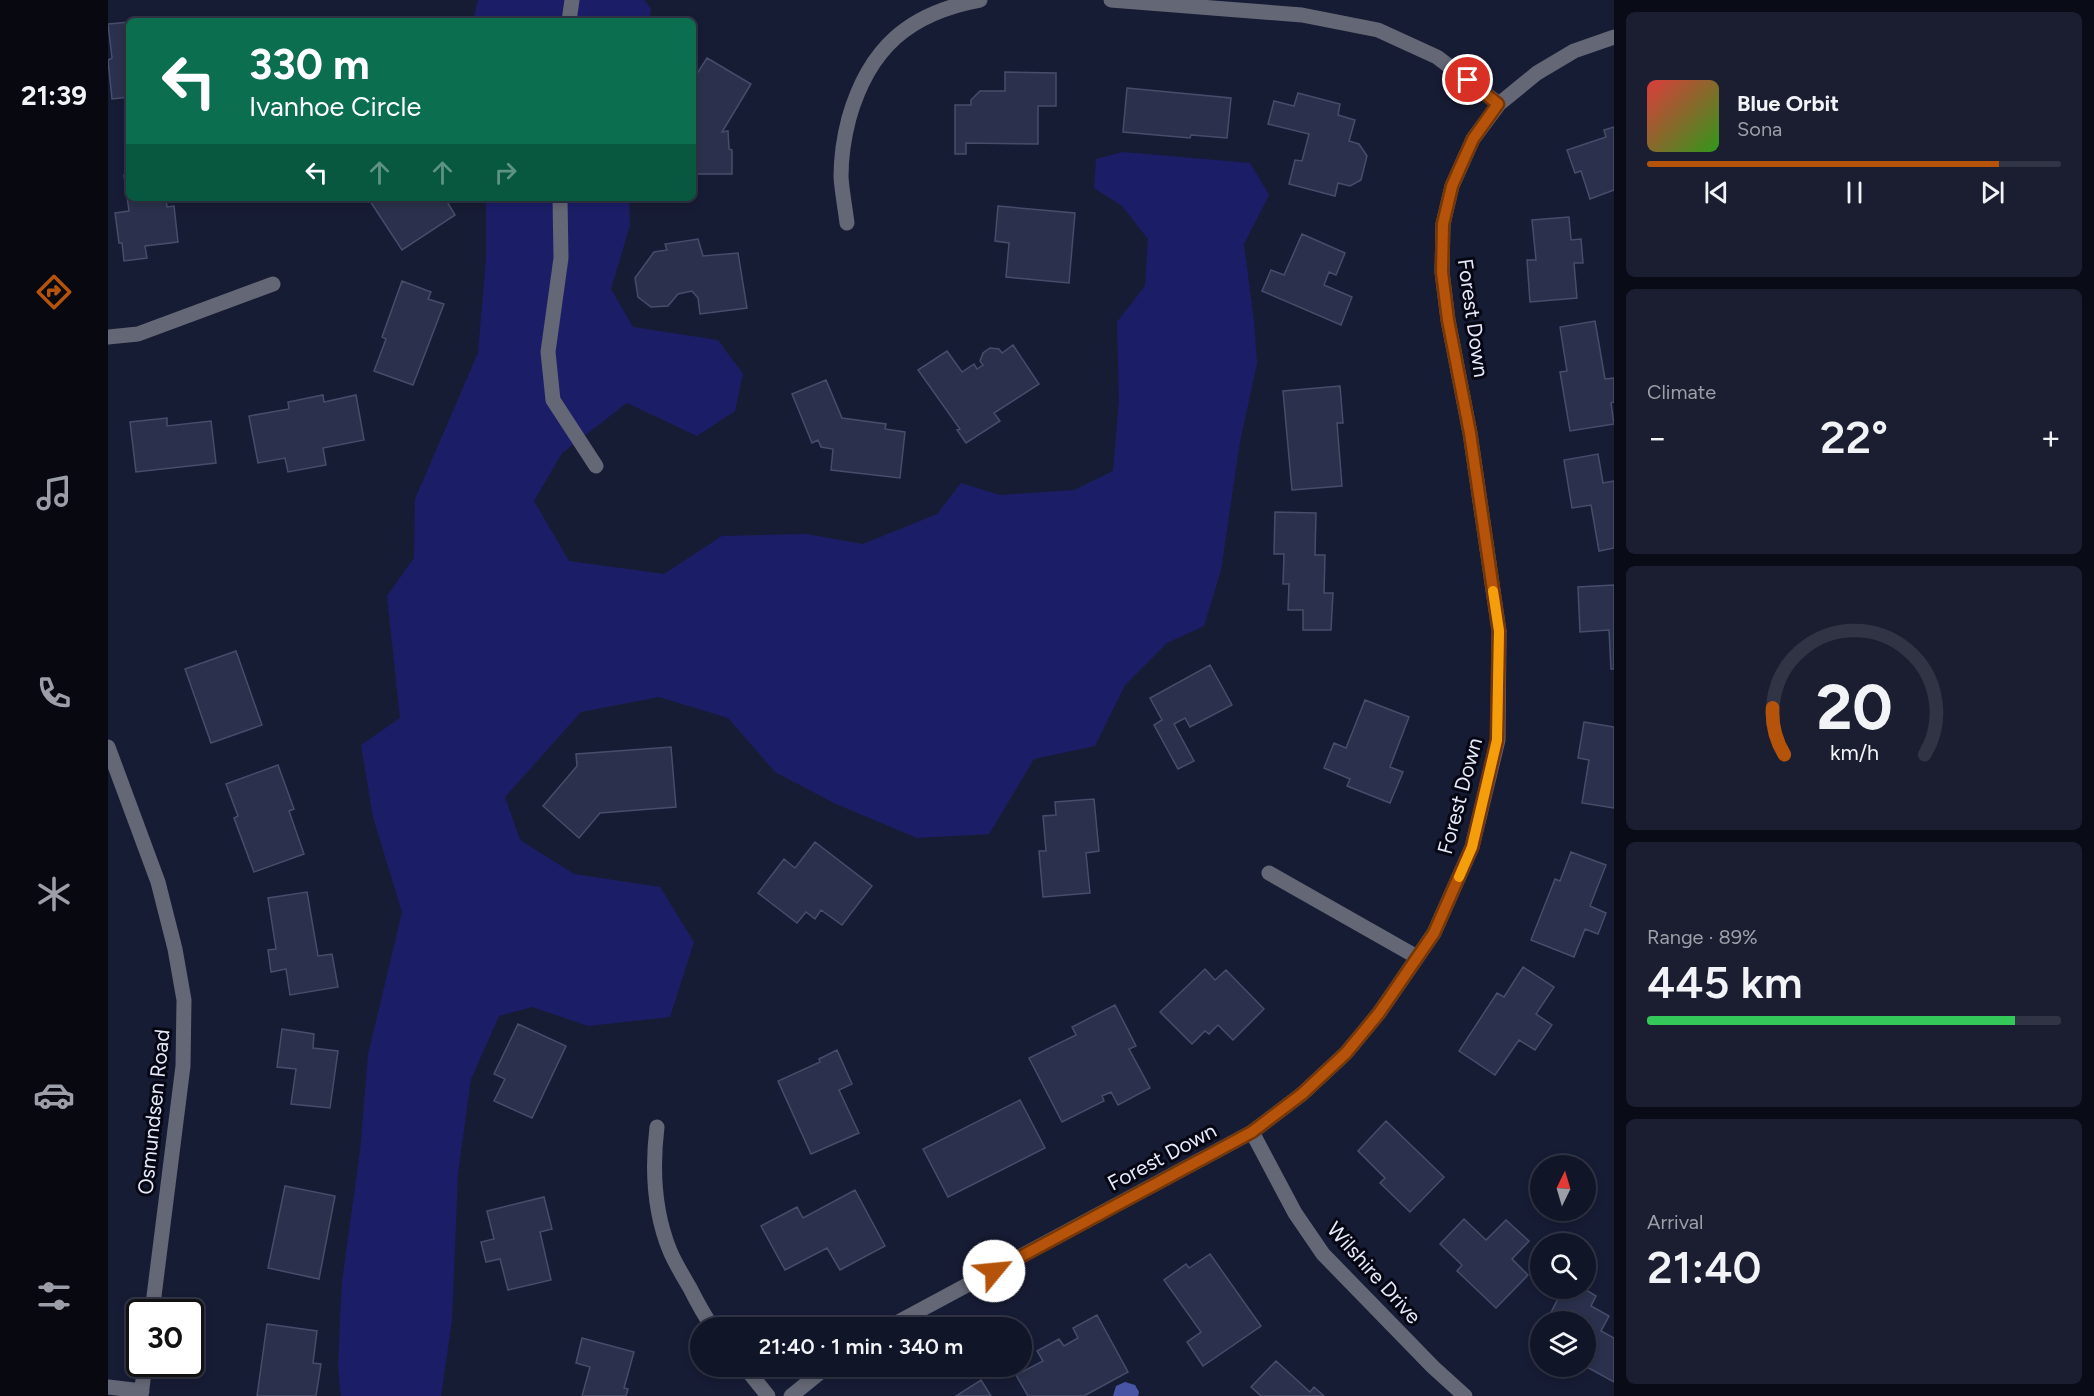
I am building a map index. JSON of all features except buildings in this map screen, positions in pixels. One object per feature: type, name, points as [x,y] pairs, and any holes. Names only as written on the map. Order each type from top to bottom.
[{"type":"street","points":[[569,18],[572,0]]},
{"type":"street","points":[[847,222],[841,176],[845,135],[855,99],[877,56],[898,34],[928,15],[956,4],[980,0]]},
{"type":"street","points":[[1111,0],[1302,15],[1378,30],[1437,57],[1498,104]]},
{"type":"street","name":"Forest Down","points":[[907,1317],[1252,1132],[1302,1094],[1346,1053],[1379,1013],[1434,933],[1472,847],[1497,740],[1499,631],[1470,433],[1448,320],[1442,272],[1443,224],[1452,186],[1473,139],[1498,104],[1537,73],[1574,51],[1614,37]]},
{"type":"street","points":[[560,201],[561,258],[548,352],[553,400],[596,466]]},
{"type":"street","points":[[108,337],[138,334],[273,284]]},
{"type":"street","name":"Osmundsen Road","points":[[108,747],[158,882],[176,949],[184,1000],[183,1066],[154,1299]]},
{"type":"street","points":[[1269,873],[1418,957]]},
{"type":"street","points":[[657,1127],[654,1151],[655,1182],[660,1213],[670,1250],[705,1317]]},
{"type":"street","name":"Wilshire Drive","points":[[1252,1132],[1295,1213],[1323,1254],[1425,1359],[1465,1396]]},
{"type":"street","points":[[108,1387],[141,1394],[143,1377]]},
{"type":"street","points":[[753,1377],[768,1396]]},
{"type":"street","points":[[791,1396],[814,1377]]},
{"type":"shaded area","points":[[478,0],[644,0],[651,9],[650,18],[474,18]]},
{"type":"shaded area","points":[[1123,152],[1250,163],[1269,195],[1244,244],[1257,363],[1240,442],[1221,570],[1204,626],[1167,643],[1125,685],[1095,746],[1034,759],[989,834],[917,838],[836,804],[775,772],[728,718],[659,697],[581,712],[505,797],[520,840],[574,874],[660,887],[694,942],[670,1017],[588,1026],[532,1007],[499,1016],[471,1079],[458,1173],[452,1320],[441,1396],[341,1396],[338,1367],[342,1282],[360,1151],[368,1055],[402,912],[373,817],[361,745],[400,718],[387,596],[414,558],[415,499],[478,353],[486,259],[486,201],[629,201],[630,225],[611,289],[633,327],[718,340],[743,374],[735,411],[697,436],[627,403],[562,453],[534,501],[569,561],[664,574],[722,536],[806,534],[863,544],[937,514],[961,483],[1000,495],[1074,490],[1113,471],[1119,400],[1117,322],[1145,286],[1148,239],[1122,206],[1094,188],[1096,159]]},
{"type":"water","points":[[1125,1382],[1135,1385],[1139,1392],[1138,1396],[1113,1396],[1116,1386]]},
{"type":"slow traffic","points":[[1459,877],[1472,847],[1497,740],[1499,631],[1493,591]]},
{"type":"route","points":[[994,1271],[1252,1132],[1302,1094],[1346,1053],[1379,1013],[1434,933],[1472,847],[1497,740],[1499,631],[1470,433],[1448,320],[1442,272],[1443,224],[1452,186],[1473,139],[1498,104],[1468,80]]}]
